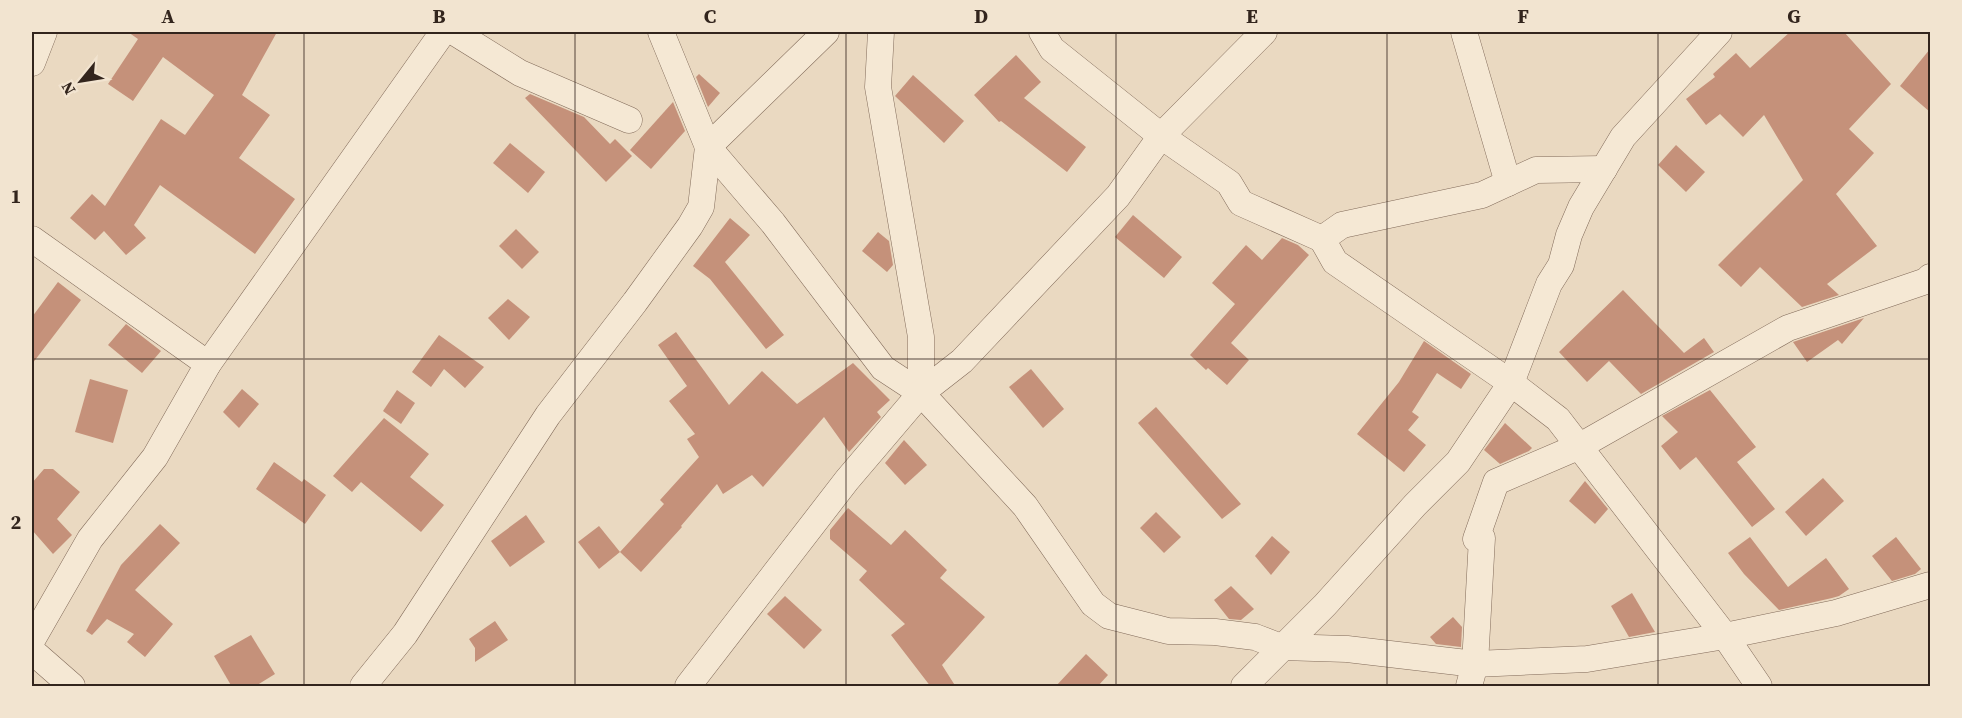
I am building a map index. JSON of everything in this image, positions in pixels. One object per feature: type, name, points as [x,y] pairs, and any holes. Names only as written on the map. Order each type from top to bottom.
[{"type":"street","points":[[32,63],[44,32]]},
{"type":"street","points":[[32,640],[90,539],[155,457],[208,364],[442,32]]},
{"type":"street","points":[[454,32],[520,73],[629,120]]},
{"type":"street","points":[[660,32],[708,147],[773,223],[883,368],[921,393],[1025,506],[1093,604],[1109,616],[1168,631],[1215,632],[1255,638],[1281,647],[1347,648],[1472,675],[1725,636],[1836,613],[1930,585]]},
{"type":"street","points":[[363,687],[405,634],[548,415],[635,302],[694,220],[701,207],[708,147],[826,32]]},
{"type":"street","points":[[881,32],[878,87],[921,337],[921,393]]},
{"type":"street","points":[[1042,32],[1052,49],[1161,135],[1229,183],[1241,203],[1322,239],[1335,262],[1511,383],[1558,419],[1725,636],[1759,687]]},
{"type":"street","points":[[688,687],[847,480],[921,393],[962,361],[1118,196],[1161,135],[1264,32]]},
{"type":"street","points":[[1464,32],[1508,183]]},
{"type":"street","points":[[1244,687],[1458,462],[1511,383],[1549,284],[1562,265],[1569,235],[1581,207],[1623,137],[1719,32]]},
{"type":"street","points":[[1322,239],[1342,225],[1482,195],[1536,170],[1604,169]]},
{"type":"street","points":[[32,239],[208,364]]},
{"type":"street","points":[[1472,675],[1482,538],[1476,538],[1496,482],[1580,446],[1788,328],[1926,281],[1930,277]]},
{"type":"street","points":[[32,651],[72,687]]},
{"type":"building","points":[[128,32],[277,32],[242,95],[270,115],[239,158],[295,199],[255,254],[160,185],[134,225],[146,238],[126,255],[104,231],[95,240],[70,218],[92,194],[105,206],[161,119],[185,135],[214,95],[163,57],[133,101],[108,84],[138,39]]},
{"type":"building","points":[[1790,32],[1844,32],[1891,84],[1849,129],[1874,153],[1836,194],[1877,246],[1827,284],[1839,295],[1802,307],[1760,267],[1741,287],[1718,265],[1803,180],[1764,115],[1743,137],[1720,114],[1706,125],[1686,99],[1715,77],[1713,74],[1736,53],[1750,68]]},
{"type":"building","points":[[1930,49],[1930,112],[1900,86]]},
{"type":"building","points":[[1016,55],[1041,82],[1024,98],[1086,147],[1067,172],[1001,121],[999,122],[974,95]]},
{"type":"building","points":[[699,74],[720,93],[708,107],[696,77]]},
{"type":"building","points":[[913,75],[964,121],[944,143],[895,96]]},
{"type":"building","points":[[530,94],[584,117],[610,144],[615,139],[632,156],[606,182],[525,98]]},
{"type":"building","points":[[673,102],[685,131],[651,169],[630,150]]},
{"type":"building","points":[[510,143],[545,172],[528,193],[493,163]]},
{"type":"building","points":[[1676,145],[1705,172],[1686,192],[1658,165]]},
{"type":"building","points":[[1133,215],[1182,257],[1164,278],[1115,237]]},
{"type":"building","points":[[730,218],[750,235],[725,262],[784,335],[766,349],[710,279],[693,266]]},
{"type":"building","points":[[516,229],[539,252],[522,269],[499,246]]},
{"type":"building","points":[[878,232],[889,241],[893,265],[887,272],[862,251]]},
{"type":"building","points":[[1282,238],[1298,245],[1309,255],[1231,343],[1249,360],[1227,385],[1190,355],[1235,304],[1212,283],[1246,245],[1262,260]]},
{"type":"building","points":[[58,282],[81,300],[32,364],[32,317]]},
{"type":"building","points":[[1623,290],[1684,353],[1704,338],[1714,352],[1641,394],[1609,361],[1587,382],[1559,352]]},
{"type":"building","points":[[508,299],[530,317],[509,340],[488,318]]},
{"type":"building","points":[[1864,318],[1842,344],[1838,340],[1807,362],[1793,342]]},
{"type":"building","points":[[126,324],[161,351],[142,373],[108,345]]},
{"type":"building","points":[[676,332],[729,405],[762,371],[797,404],[853,363],[890,400],[877,412],[881,417],[849,452],[824,417],[763,487],[752,475],[723,494],[717,484],[641,572],[620,552],[664,504],[660,500],[699,457],[687,439],[695,434],[669,401],[687,386],[658,345]]},
{"type":"building","points":[[439,335],[484,367],[465,388],[444,369],[431,387],[412,372]]},
{"type":"building","points":[[1424,341],[1471,374],[1461,389],[1437,373],[1412,412],[1419,417],[1408,430],[1426,445],[1404,472],[1357,434],[1399,382]]},
{"type":"building","points":[[1031,369],[1064,409],[1043,428],[1009,387]]},
{"type":"building","points":[[90,379],[128,390],[113,443],[75,432]]},
{"type":"building","points":[[242,389],[259,404],[239,428],[223,412]]},
{"type":"building","points":[[397,390],[415,403],[401,424],[383,411]]},
{"type":"building","points":[[1710,390],[1756,447],[1737,462],[1775,509],[1752,527],[1696,457],[1680,470],[1661,446],[1678,432],[1662,416]]},
{"type":"building","points":[[1156,407],[1241,504],[1222,519],[1138,423]]},
{"type":"building","points":[[384,418],[429,454],[410,477],[444,505],[421,532],[361,482],[352,492],[333,476]]},
{"type":"building","points":[[1505,423],[1532,448],[1500,464],[1484,450]]},
{"type":"building","points":[[904,440],[927,465],[905,485],[885,463]]},
{"type":"building","points":[[274,462],[302,482],[304,479],[326,495],[305,524],[256,489]]},
{"type":"building","points":[[44,469],[53,469],[80,492],[57,519],[72,535],[53,554],[32,530],[32,483]]},
{"type":"building","points":[[1823,478],[1844,501],[1806,536],[1785,512]]},
{"type":"building","points":[[1585,481],[1608,509],[1595,524],[1569,501]]},
{"type":"building","points":[[848,508],[891,545],[905,530],[947,570],[940,578],[985,617],[942,665],[956,687],[931,687],[891,635],[905,624],[859,580],[867,571],[830,539],[830,530]]},
{"type":"building","points":[[1156,512],[1181,537],[1164,553],[1140,528]]},
{"type":"building","points":[[526,515],[545,542],[510,567],[491,541]]},
{"type":"building","points":[[160,524],[180,543],[135,590],[173,624],[145,657],[127,642],[134,634],[107,619],[92,635],[86,631],[121,565]]},
{"type":"building","points":[[599,526],[620,552],[599,569],[578,542]]},
{"type":"building","points":[[1272,536],[1290,552],[1271,575],[1255,556]]},
{"type":"building","points":[[1750,537],[1788,587],[1826,558],[1849,589],[1839,596],[1779,610],[1744,574],[1728,553]]},
{"type":"building","points":[[1896,537],[1921,569],[1915,574],[1892,581],[1872,556]]},
{"type":"building","points":[[1231,586],[1254,609],[1241,620],[1229,619],[1214,600]]},
{"type":"building","points":[[1632,593],[1655,632],[1629,637],[1611,606]]},
{"type":"building","points":[[785,596],[822,630],[804,649],[767,614]]},
{"type":"building","points":[[1453,617],[1462,627],[1461,647],[1436,644],[1430,637]]},
{"type":"building","points":[[495,621],[508,640],[475,662],[475,648],[469,639]]},
{"type":"building","points":[[251,635],[275,674],[254,687],[232,687],[214,656]]},
{"type":"building","points":[[1086,654],[1108,675],[1097,687],[1055,687]]}]
